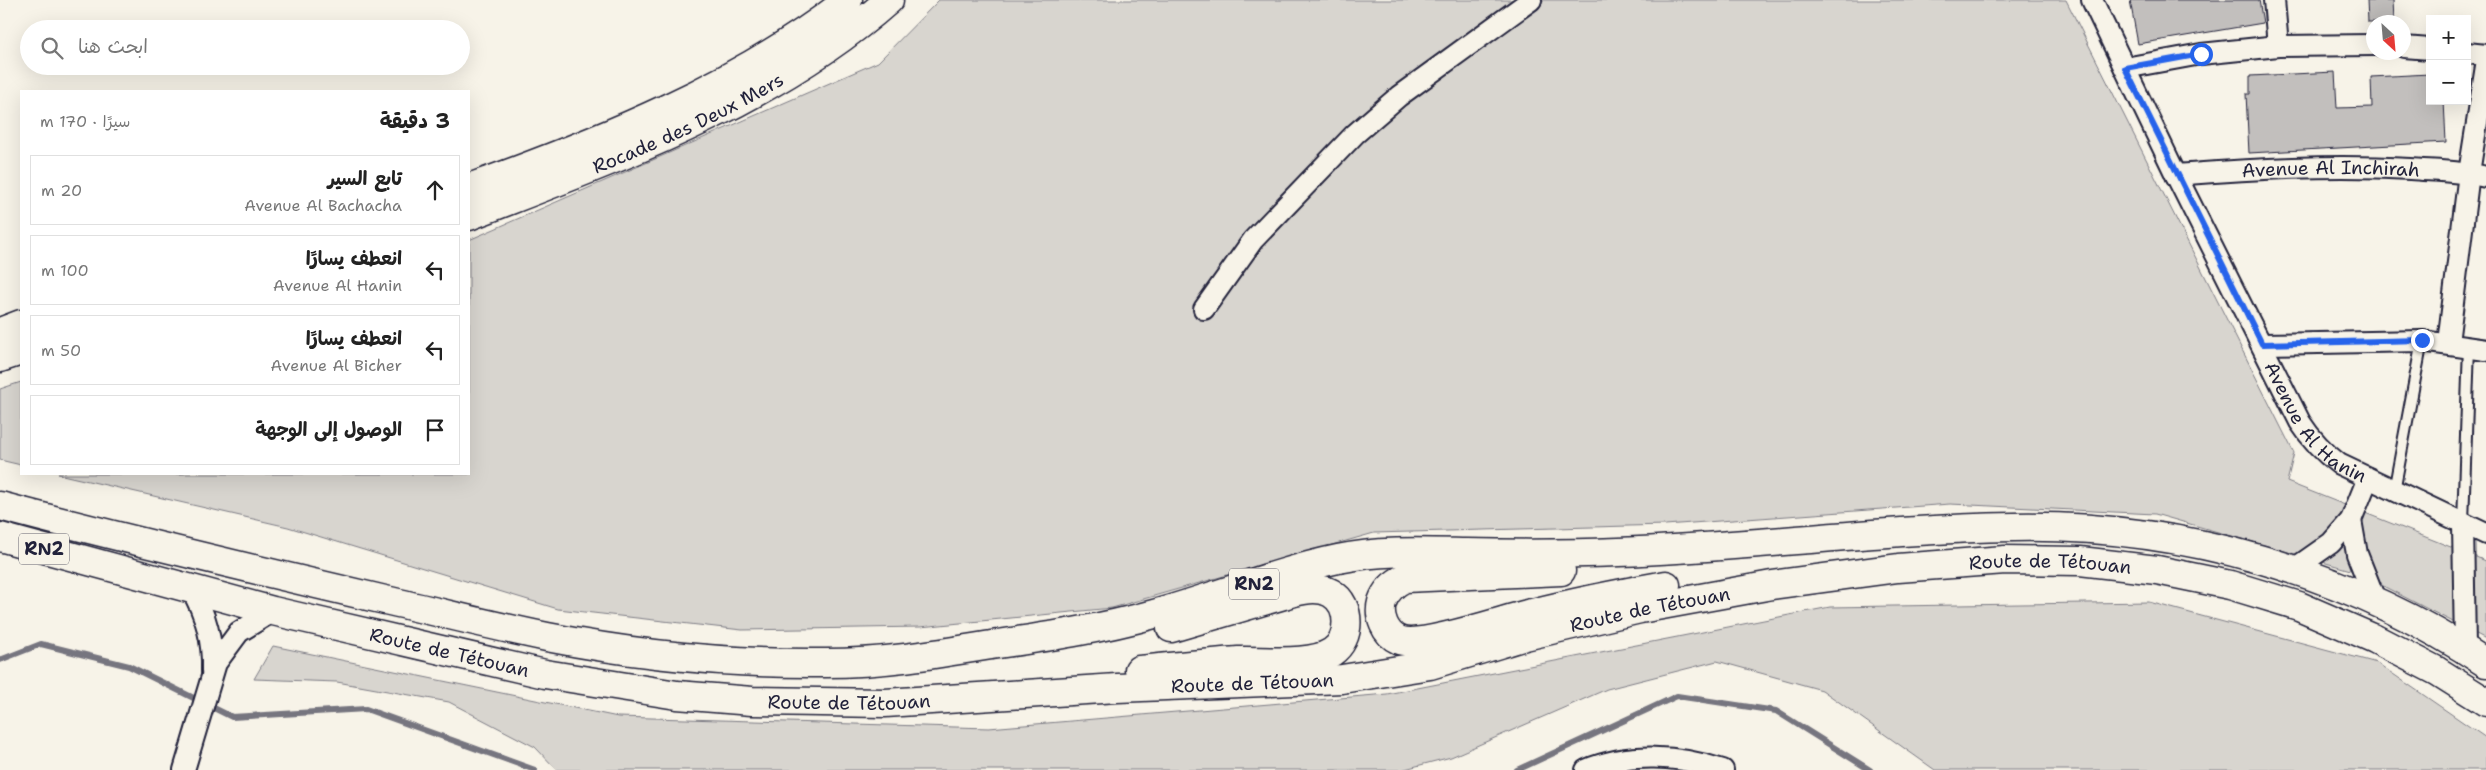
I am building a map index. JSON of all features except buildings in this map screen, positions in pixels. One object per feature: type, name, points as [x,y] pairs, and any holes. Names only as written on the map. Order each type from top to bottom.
[{"type":"highway","name":"Rocade des Deux Mers","points":[[470,188],[572,148],[703,91],[793,41],[848,0]]},
{"type":"highway","name":"Rocade des Deux Mers","points":[[470,216],[581,172],[712,114],[808,62],[889,0]]},
{"type":"highway","points":[[0,332],[20,324]]},
{"type":"highway","points":[[0,358],[20,351]]},
{"type":"highway","name":"Route de Tétouan","points":[[5,506],[267,573],[550,637],[691,657],[786,663],[883,662],[1075,632],[1153,614],[1324,562],[1360,555],[1414,552],[1622,552],[2018,526],[2152,535],[2227,550],[2294,569],[2376,602],[2475,656]]},
{"type":"highway","points":[[1898,568],[1844,567],[1775,571],[1686,581],[1608,595],[1427,640],[1412,642],[1400,641],[1392,636],[1386,629],[1381,612],[1385,595],[1390,588],[1405,578],[1414,576],[1548,572],[1690,562],[1760,555],[1922,531]]},
{"type":"highway","name":"Route de Tétouan","points":[[0,537],[273,611],[545,674],[608,686],[678,695],[752,701],[885,703],[1117,688],[1314,681],[1373,675],[1430,664],[1525,636],[1640,609],[1772,584],[1898,568],[2005,560],[2080,561],[2157,570],[2230,586],[2299,606],[2375,639],[2437,671],[2486,702]]},
{"type":"highway","points":[[0,544],[88,560]]},
{"type":"highway","points":[[883,662],[1007,655],[1081,646],[1166,629],[1304,590],[1314,589],[1332,593],[1339,600],[1347,618],[1347,628],[1339,645],[1332,652],[1307,659],[1238,661],[1074,675],[885,703]]},
{"type":"street","points":[[1204,309],[1253,240],[1355,134],[1399,96],[1531,0]]},
{"type":"street","name":"Avenue Al Hanin","points":[[2092,0],[2176,175],[2300,422],[2309,436],[2326,455],[2339,464],[2486,534]]},
{"type":"street","points":[[2274,0],[2278,46]]},
{"type":"street","points":[[2125,68],[2201,54],[2278,46],[2366,45]]},
{"type":"street","points":[[2411,48],[2426,49]]},
{"type":"street","points":[[2471,53],[2486,55]]},
{"type":"street","points":[[2448,343],[2478,175],[2486,66]]},
{"type":"street","name":"Avenue Al Inchirah","points":[[2176,175],[2284,167],[2372,167],[2478,175]]},
{"type":"street","points":[[2262,344],[2422,340],[2478,348]]},
{"type":"street","points":[[2294,569],[2331,542],[2351,520],[2368,478]]},
{"type":"street","points":[[2351,520],[2357,554],[2376,602]]},
{"type":"street","points":[[2463,523],[2475,656]]},
{"type":"street","points":[[191,589],[203,611],[212,649],[207,693]]},
{"type":"street","points":[[184,770],[207,693],[223,652],[235,636],[250,624],[273,611]]},
{"type":"street","points":[[1586,770],[1627,759],[1654,764],[1688,761],[1722,770]]},
{"type":"lane","points":[[2394,491],[2422,340]]},
{"type":"lane","points":[[2463,523],[2478,348]]},
{"type":"shaded area","points":[[939,0],[2066,0],[2294,453],[2287,482],[2486,561],[2486,639],[2354,571],[2155,514],[1950,504],[1665,525],[1374,533],[1112,608],[920,627],[742,630],[558,609],[288,527],[62,475],[470,475],[470,240],[878,62]]},
{"type":"shaded area","points":[[20,382],[20,465],[0,460],[0,389]]},
{"type":"shaded area","points":[[2149,602],[2377,663],[2486,738],[2486,770],[1935,770],[1822,690],[1717,661],[1607,689],[1451,757],[1401,770],[557,770],[535,747],[449,702],[337,682],[254,679],[273,646],[618,717],[989,728],[1387,694],[1830,607]]},
{"type":"waterway","points":[[0,660],[41,644],[129,666],[232,717],[366,709],[535,770]]},
{"type":"waterway","points":[[1517,770],[1677,696],[1776,711],[1870,770]]},
{"type":"route","points":[[2201,54],[2125,68],[2176,175],[2262,344],[2422,340]]}]
